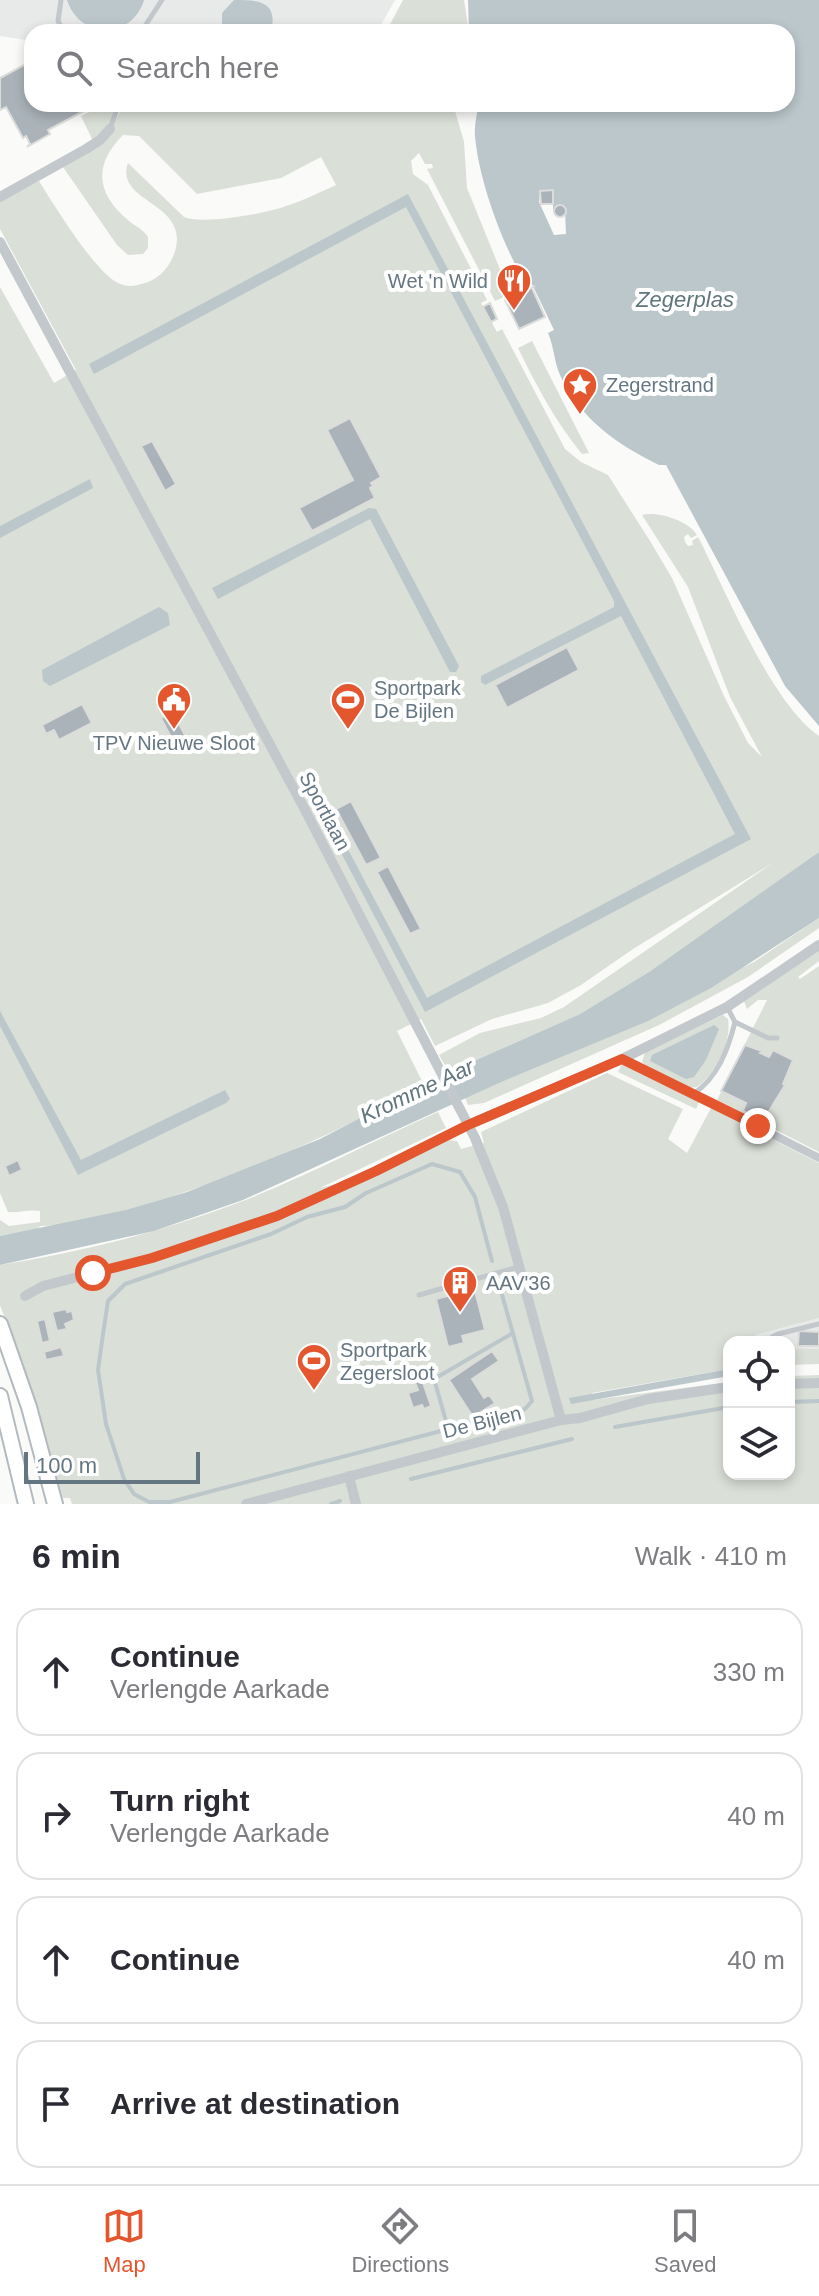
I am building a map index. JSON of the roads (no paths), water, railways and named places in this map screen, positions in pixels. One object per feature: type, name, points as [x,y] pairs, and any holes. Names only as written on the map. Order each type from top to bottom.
[{"type":"main road","points":[[0,1324],[29,1407],[55,1504]]},
{"type":"main road","points":[[0,1396],[26,1504]]},
{"type":"street","points":[[0,197],[86,149],[110,129]]},
{"type":"street","name":"Sportlaan","points":[[0,242],[304,808],[468,1125],[503,1207],[561,1420]]},
{"type":"street","points":[[25,1296],[43,1286],[152,1258],[277,1216],[468,1125],[622,1059],[727,1007],[819,945]]},
{"type":"street","points":[[707,1101],[819,1158]]},
{"type":"street","points":[[795,1384],[819,1383]]},
{"type":"street","name":"De Bijlen","points":[[249,1504],[561,1420],[580,1418],[648,1399],[723,1388]]},
{"type":"street","points":[[349,1476],[356,1504]]},
{"type":"lane","points":[[60,24],[61,0]]},
{"type":"lane","points":[[146,24],[162,0]]},
{"type":"lane","points":[[110,129],[116,112]]},
{"type":"lane","points":[[727,1007],[735,1022],[768,1038],[777,1038]]},
{"type":"lane","points":[[693,1094],[705,1086],[719,1066],[735,1022]]},
{"type":"lane","points":[[622,1059],[707,1101]]},
{"type":"lane","points":[[419,1295],[518,1267]]},
{"type":"lane","points":[[774,1336],[819,1324]]},
{"type":"water","points":[[67,0],[144,0],[138,13],[125,24],[87,24],[74,13]]},
{"type":"water","points":[[234,0],[251,0],[269,8],[272,24],[222,24],[222,13]]},
{"type":"water","name":"Zegerplas","points":[[468,0],[819,0],[819,726],[785,686],[666,465],[659,465],[615,439],[589,418],[569,391],[558,370],[548,333],[554,330],[532,284],[527,286],[518,270],[494,213],[477,154],[478,112],[795,112],[795,24],[469,24]],"holes":[[[553,190],[553,212],[565,211],[566,234],[554,235],[539,202],[540,191]]]},
{"type":"water","points":[[408,194],[751,839],[425,1012],[328,828],[330,824],[335,825],[427,998],[735,834],[621,616],[485,685],[481,682],[481,676],[614,607],[614,601],[406,207],[94,374],[89,364]]},
{"type":"water","points":[[90,479],[93,488],[0,538],[0,526]]},
{"type":"water","points":[[369,508],[376,509],[459,666],[456,672],[450,672],[370,519],[218,599],[212,588]]},
{"type":"water","points":[[159,607],[168,613],[170,625],[50,686],[43,681],[42,670]]},
{"type":"water","name":"Kromme Aar","points":[[819,852],[819,918],[711,988],[648,1021],[501,1082],[243,1200],[154,1231],[0,1265],[0,1236],[126,1210],[187,1192],[320,1139],[449,1072],[580,1014],[649,972]]},
{"type":"water","points":[[0,1011],[81,1160],[225,1090],[230,1099],[78,1175],[0,1026]]},
{"type":"water","points":[[714,1025],[719,1029],[706,1060],[694,1077],[686,1079],[650,1061],[652,1055]]},
{"type":"water","points":[[723,1370],[723,1377],[571,1404],[569,1398]]},
{"type":"waterway","points":[[492,1261],[475,1197],[460,1172],[432,1164],[366,1193],[345,1207],[307,1217],[271,1234],[125,1284],[108,1301],[98,1370],[106,1424],[124,1479],[134,1494],[149,1502],[170,1502],[525,1409],[532,1401],[499,1284]]},
{"type":"waterway","points":[[448,1428],[434,1379],[513,1333]]},
{"type":"waterway","points":[[795,1402],[819,1401]]},
{"type":"waterway","points":[[615,1427],[723,1408]]},
{"type":"waterway","points":[[411,1479],[572,1439]]},
{"type":"waterway","points":[[331,1504],[340,1501]]},
{"type":"place","name":"Wet 'n Wild","points":[[514,312]]},
{"type":"place","name":"Zegerstrand","points":[[580,416]]},
{"type":"place","name":"TPV Nieuwe Sloot","points":[[174,731]]},
{"type":"place","name":"Sportpark De Bijlen","points":[[348,731]]},
{"type":"place","name":"AAV'36","points":[[460,1314]]},
{"type":"place","name":"Sportpark Zegersloot","points":[[314,1392]]}]
